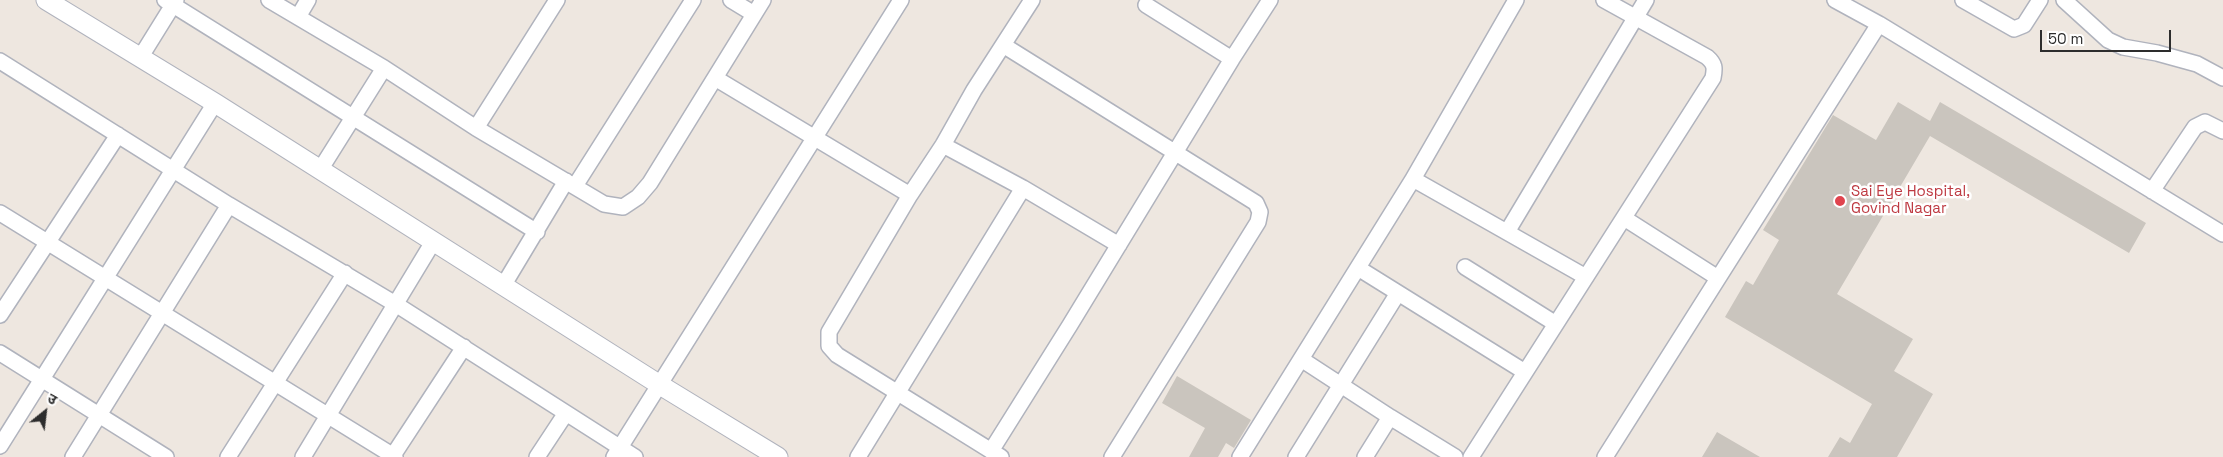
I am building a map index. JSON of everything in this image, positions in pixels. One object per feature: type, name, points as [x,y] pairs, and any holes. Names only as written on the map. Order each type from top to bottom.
[{"type":"street","points":[[46,0],[216,103],[660,385],[778,457]]},
{"type":"street","points":[[269,0],[384,68],[476,128],[604,204],[623,206],[638,197],[650,183],[763,0]]},
{"type":"street","points":[[298,17],[308,0]]},
{"type":"street","points":[[476,128],[556,0]]},
{"type":"street","points":[[503,286],[537,232],[693,0]]},
{"type":"street","points":[[731,0],[754,14]]},
{"type":"street","points":[[617,452],[901,0]]},
{"type":"street","points":[[1032,0],[974,90],[943,145],[910,196],[829,332],[829,346],[837,355],[996,454],[1119,245],[1270,0]]},
{"type":"street","points":[[1240,457],[1413,179],[1516,0]]},
{"type":"street","points":[[1471,457],[1713,78],[1715,69],[1713,62],[1707,57],[1604,0]]},
{"type":"street","points":[[1507,232],[1646,0]]},
{"type":"street","points":[[1835,0],[1860,6],[1879,24],[2223,234]]},
{"type":"street","points":[[1963,0],[2014,28],[2024,25],[2040,0]]},
{"type":"street","points":[[2064,0],[2108,40],[2123,46],[2197,64],[2223,78]]},
{"type":"street","points":[[140,58],[172,2],[537,232]]},
{"type":"street","points":[[1145,2],[1232,59]]},
{"type":"street","points":[[1605,457],[1879,24]]},
{"type":"street","points":[[1003,45],[1256,203],[1260,212],[1258,222],[1112,457]]},
{"type":"street","points":[[320,170],[384,68]]},
{"type":"street","points":[[3,69],[118,135],[229,205],[397,305],[566,412],[617,452],[635,457]]},
{"type":"street","points":[[715,78],[910,196]]},
{"type":"street","points":[[0,446],[216,103]]},
{"type":"street","points":[[2152,191],[2195,127],[2205,122],[2223,131]]},
{"type":"street","points":[[0,315],[118,135]]},
{"type":"street","points":[[943,145],[1023,188],[1119,245]]},
{"type":"street","points":[[1413,179],[1586,277]]},
{"type":"street","points":[[858,457],[1023,188]]},
{"type":"street","points":[[73,457],[164,313],[229,205]]},
{"type":"street","points":[[0,214],[329,415],[393,457],[464,347]]},
{"type":"street","points":[[1624,218],[1718,278]]},
{"type":"street","points":[[303,457],[397,305],[433,242]]},
{"type":"street","points":[[1465,267],[1556,324]]},
{"type":"street","points":[[1358,268],[1525,372]]},
{"type":"street","points":[[228,457],[277,383],[345,273]]},
{"type":"street","points":[[1296,457],[1398,293]]},
{"type":"street","points":[[0,353],[166,457]]},
{"type":"street","points":[[1301,359],[1456,457]]},
{"type":"street","points":[[537,457],[566,412]]},
{"type":"street","points":[[1365,457],[1390,417]]},
{"type":"building","points":[[1898,102],[1930,121],[1940,102],[2146,223],[2129,253],[1930,136],[1837,294],[1913,339],[1894,371],[1933,394],[1897,457],[1828,457],[1840,437],[1850,443],[1872,404],[1725,317],[1746,281],[1753,285],[1779,240],[1763,230],[1833,115],[1876,140]]},
{"type":"building","points":[[1177,376],[1251,420],[1234,448],[1226,443],[1218,457],[1189,457],[1205,428],[1162,403]]},
{"type":"building","points":[[1717,432],[1760,457],[1702,457]]},
{"type":"place","name":"Sai Eye Hospital, Govind Nagar","points":[[1840,201]]}]
